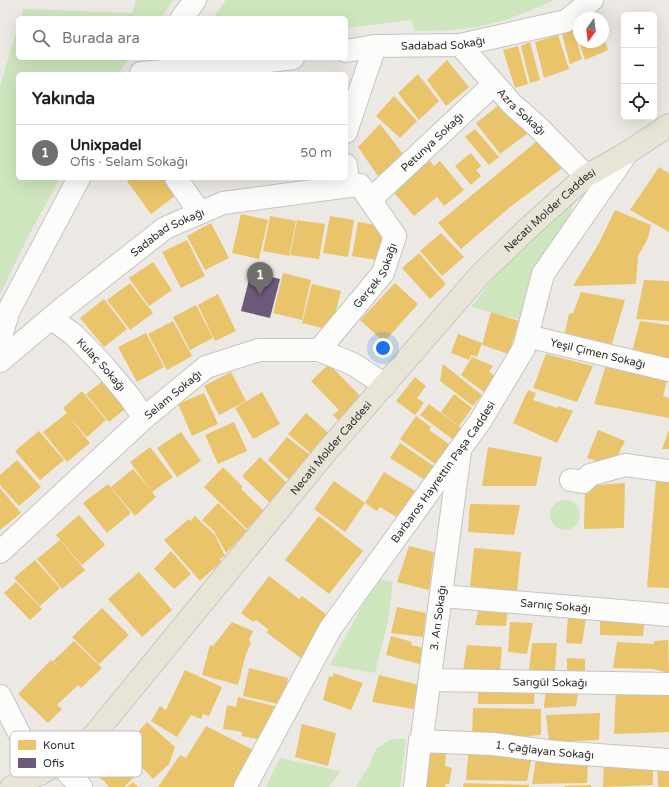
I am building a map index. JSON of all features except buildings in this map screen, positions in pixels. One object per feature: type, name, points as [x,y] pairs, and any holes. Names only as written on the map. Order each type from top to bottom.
[{"type":"main road","name":"Necati Molder Caddesi","points":[[97,731],[328,451],[479,276],[524,232],[586,176],[627,153],[669,125]]},
{"type":"main road","name":"Necati Molder Caddesi","points":[[11,787],[33,777]]},
{"type":"street","points":[[183,16],[195,0]]},
{"type":"street","name":"Sadabad Sokağı","points":[[348,50],[375,46],[460,45],[566,21],[592,0]]},
{"type":"street","name":"Azra Sokağı","points":[[460,45],[512,104],[539,128],[586,176]]},
{"type":"street","points":[[348,126],[375,46]]},
{"type":"street","points":[[145,68],[277,60]]},
{"type":"street","name":"Petunya Sokağı","points":[[370,200],[494,84]]},
{"type":"street","name":"Barbaros Hayrettin Paşa Caddesi","points":[[245,787],[330,629],[481,420],[524,348],[543,274],[627,153]]},
{"type":"street","name":"Gerçek Sokağı","points":[[319,350],[383,273],[396,236],[360,185],[348,176]]},
{"type":"street","points":[[0,339],[8,310],[78,180]]},
{"type":"street","points":[[177,180],[200,213]]},
{"type":"street","name":"Sadabad Sokağı","points":[[0,361],[51,318],[165,228],[223,203],[329,180]]},
{"type":"street","name":"Kulaç Sokağı","points":[[51,318],[74,335],[103,365],[129,396],[144,418]]},
{"type":"street","name":"Yeşil Çimen Sokağı","points":[[527,336],[669,370]]},
{"type":"street","name":"Selam Sokağı","points":[[0,552],[144,418],[206,367],[258,350],[319,350],[353,364],[385,385]]},
{"type":"street","name":"3. Arı Sokağı","points":[[415,787],[420,741],[422,737],[442,596],[461,448]]},
{"type":"street","points":[[571,480],[583,482],[590,475],[625,465],[669,471]]},
{"type":"street","name":"Sarnıç Sokağı","points":[[442,596],[669,615]]},
{"type":"street","name":"Sarıgül Sokağı","points":[[430,680],[669,684]]},
{"type":"street","points":[[0,696],[18,731]]},
{"type":"street","name":"1. Çağlayan Sokağı","points":[[420,741],[493,744],[555,752],[669,760]]},
{"type":"street","points":[[72,777],[81,787]]},
{"type":"green space","points":[[136,0],[173,0],[162,16],[21,16],[23,9],[132,13]]},
{"type":"green space","points":[[226,0],[554,0],[512,18],[495,23],[469,28],[433,31],[415,31],[411,20],[348,28],[348,16],[214,16]]},
{"type":"green space","points":[[16,33],[16,60],[128,60],[120,72],[16,72],[16,180],[59,180],[29,235],[0,294],[0,86]]},
{"type":"green space","points":[[574,201],[561,242],[526,321],[471,307],[507,261]]},
{"type":"green space","points":[[565,500],[576,504],[580,515],[576,526],[565,530],[554,526],[550,515],[554,504]]},
{"type":"green space","points":[[377,579],[393,582],[388,621],[375,673],[330,665]]},
{"type":"green space","points":[[391,739],[406,739],[400,787],[356,787],[370,764],[376,749]]},
{"type":"green space","points":[[280,758],[341,771],[329,787],[266,787]]},
{"type":"place","name":"Unixpadel","points":[[260,295]]}]
